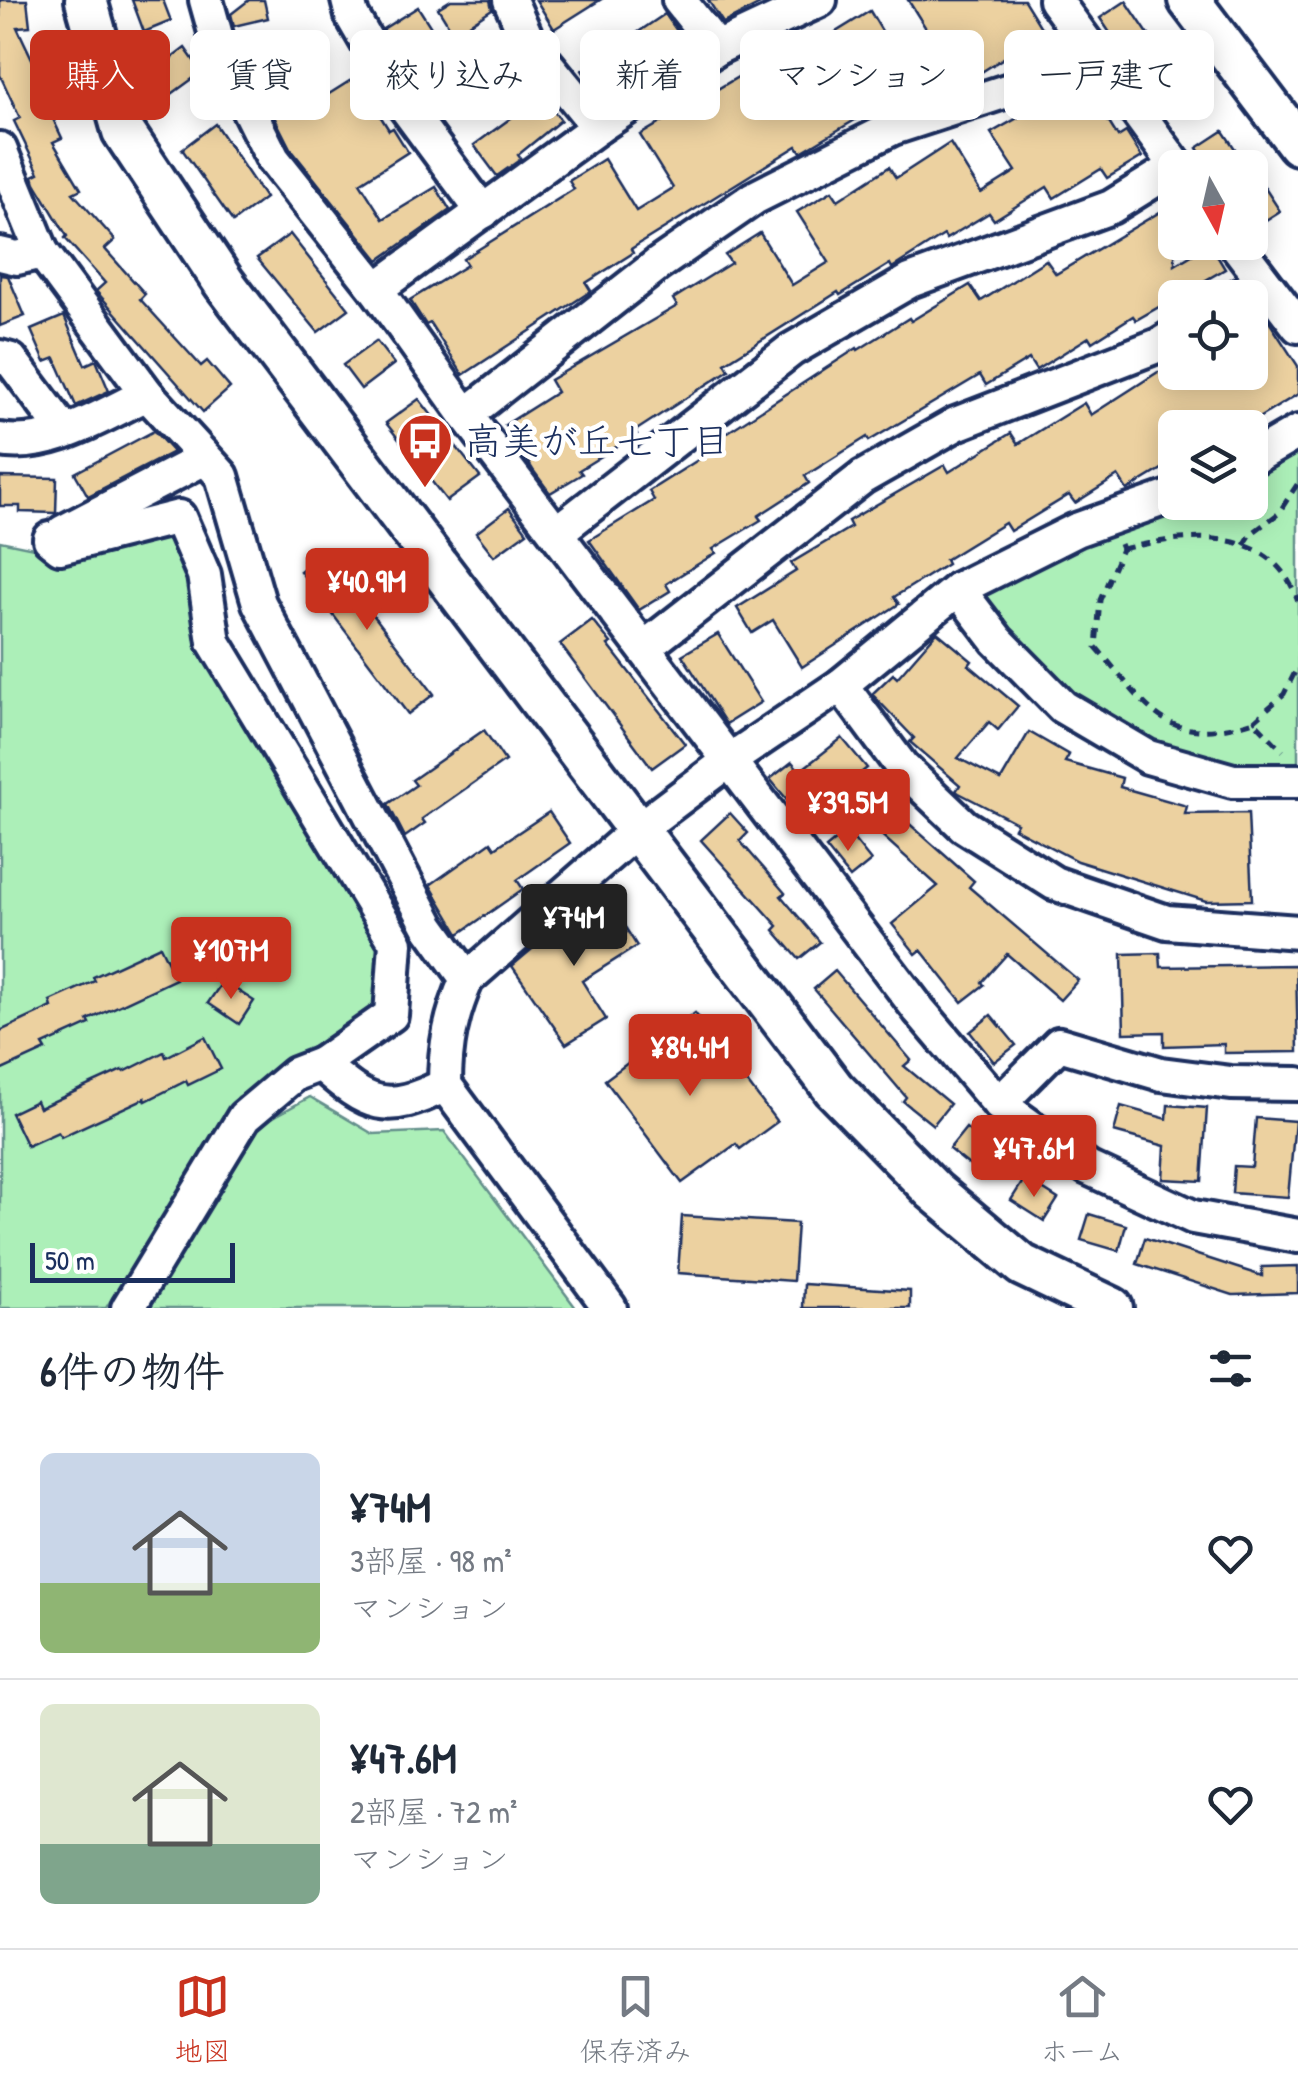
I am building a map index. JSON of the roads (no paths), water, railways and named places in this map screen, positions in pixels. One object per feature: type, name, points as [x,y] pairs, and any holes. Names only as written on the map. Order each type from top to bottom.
[{"type":"street","points":[[86,0],[124,131],[214,268],[834,1089],[934,1191],[1022,1265],[1112,1308]]},
{"type":"street","points":[[206,0],[222,57],[273,159],[919,1010],[999,1104],[1088,1168],[1193,1216],[1298,1236]]},
{"type":"street","points":[[348,0],[352,16],[403,104],[482,212]]},
{"type":"street","points":[[510,0],[528,41],[598,126]]},
{"type":"street","points":[[679,0],[703,30]]},
{"type":"street","points":[[720,47],[820,0]]},
{"type":"street","points":[[1055,0],[1078,30]]},
{"type":"street","points":[[1189,0],[1298,144]]},
{"type":"street","points":[[466,416],[656,265],[754,198],[894,128],[1004,92]]},
{"type":"street","points":[[376,290],[607,120]]},
{"type":"street","points":[[1144,120],[1165,150]]},
{"type":"street","points":[[0,149],[42,252],[148,394],[222,476],[260,603],[429,926],[467,979]]},
{"type":"street","points":[[557,532],[791,350],[910,281],[1111,207],[1158,179]]},
{"type":"street","points":[[0,254],[17,258],[42,252]]},
{"type":"street","points":[[1268,303],[1298,326]]},
{"type":"street","points":[[644,648],[863,477],[956,424],[1158,345]]},
{"type":"street","points":[[0,357],[11,360],[65,432]]},
{"type":"street","points":[[0,440],[21,444],[65,432],[148,394]]},
{"type":"street","points":[[1268,450],[1298,432]]},
{"type":"street","points":[[128,1308],[244,1117],[295,1074],[321,1064],[391,1014],[396,944],[214,642],[204,575],[179,517],[60,547],[50,539],[205,458]]},
{"type":"street","points":[[610,1308],[445,1085],[445,1046],[453,1011],[467,979],[636,830],[841,685],[958,589],[1014,558],[1115,534],[1158,506]]},
{"type":"street","points":[[958,589],[997,640],[1063,707],[1148,757],[1233,781],[1295,769]]},
{"type":"street","points":[[841,685],[902,767],[964,826],[1054,884],[1167,922],[1298,932]]},
{"type":"street","points":[[999,1104],[1059,1044],[1161,1074],[1231,1083],[1298,1084]]},
{"type":"street","points":[[321,1064],[354,1094],[383,1104],[418,1099],[445,1085]]},
{"type":"place","name":"高美が丘七丁目","points":[[425,490]]}]
